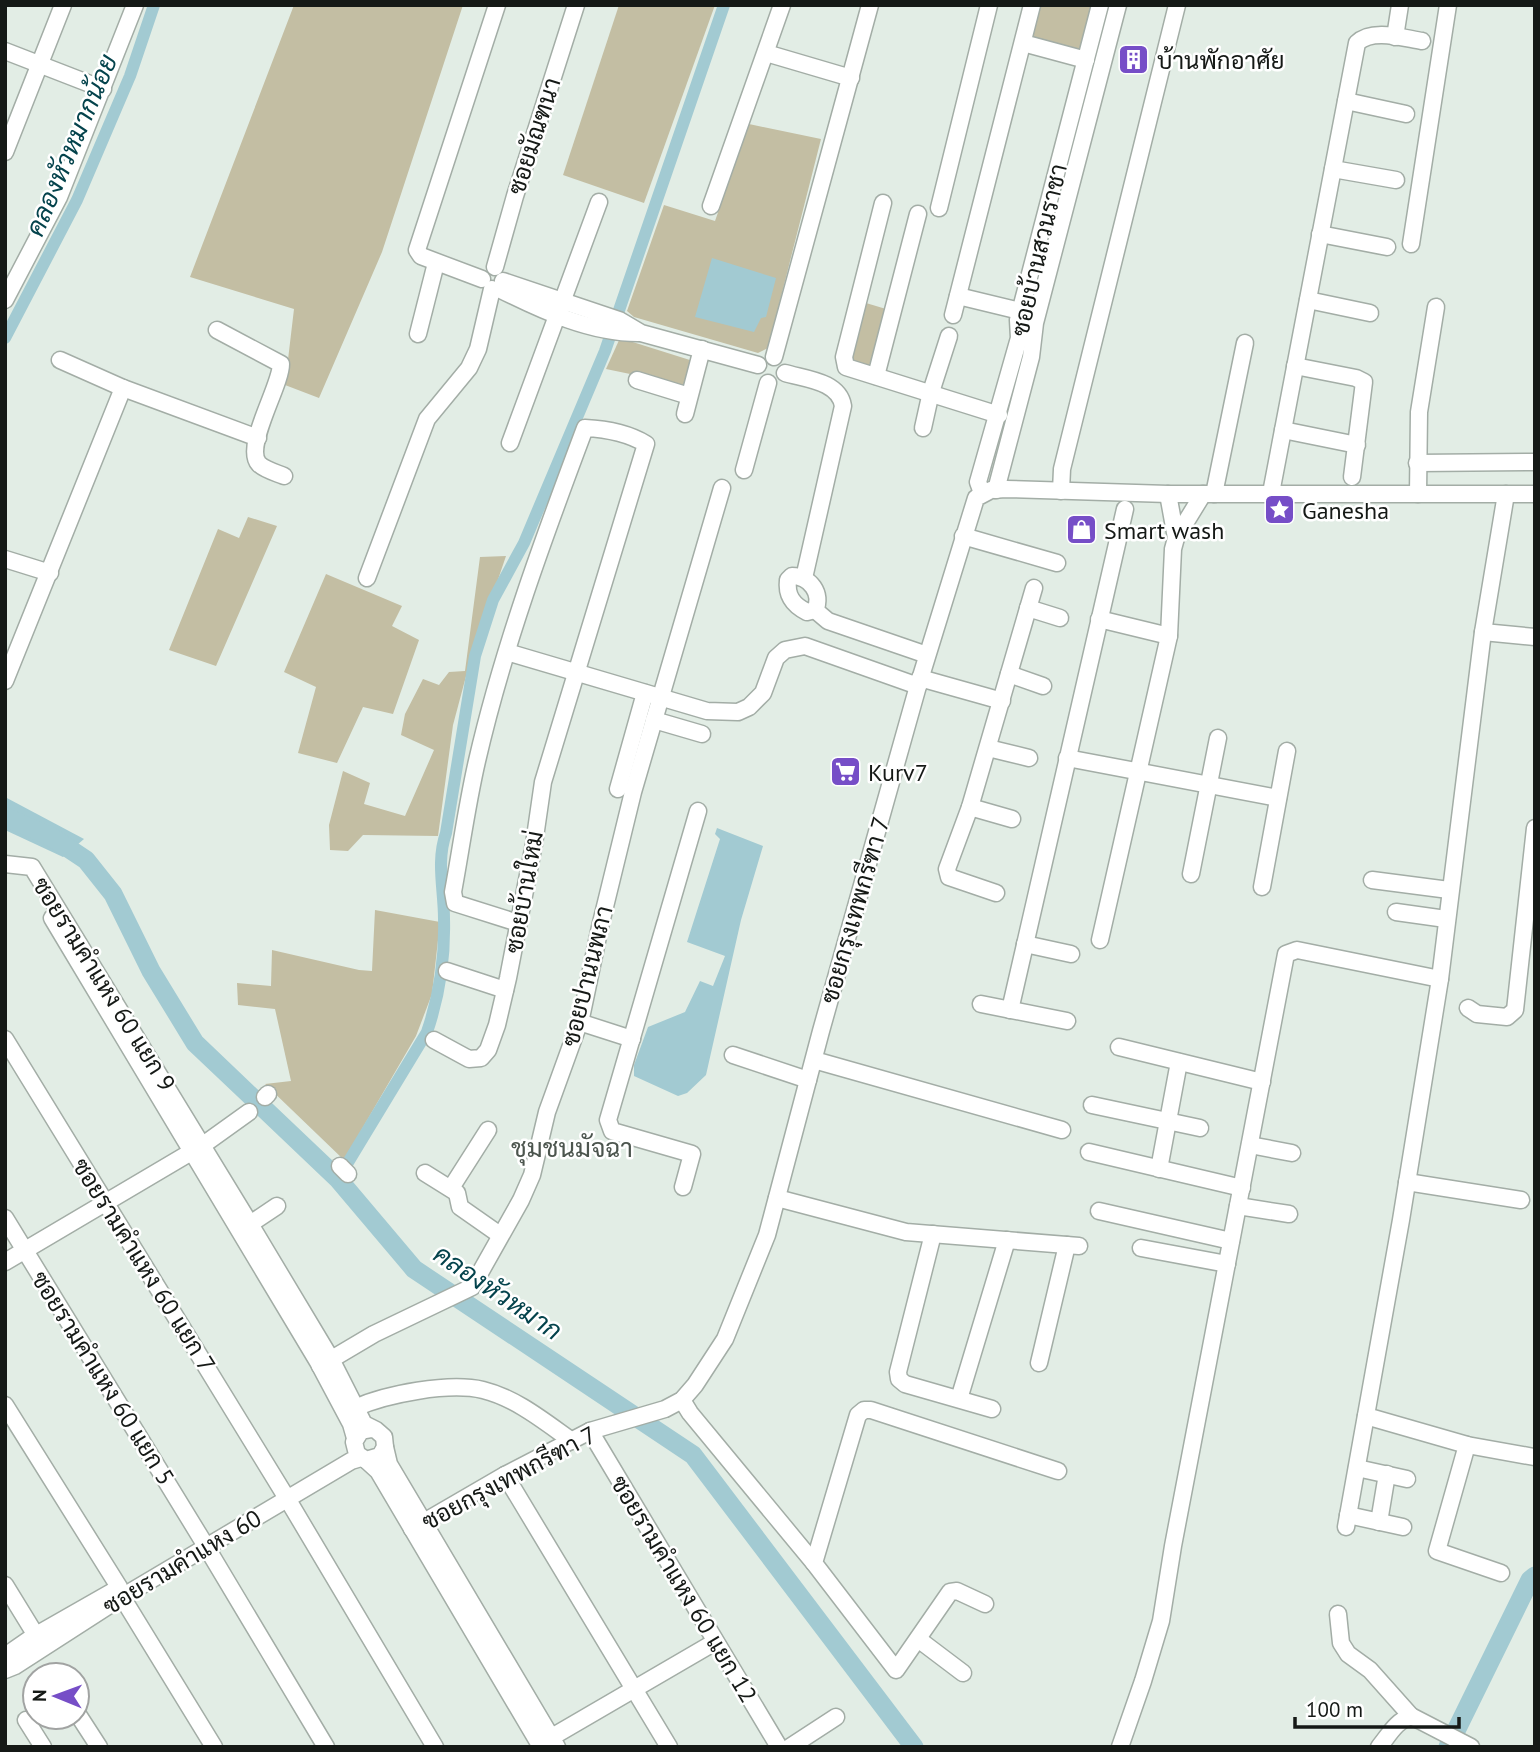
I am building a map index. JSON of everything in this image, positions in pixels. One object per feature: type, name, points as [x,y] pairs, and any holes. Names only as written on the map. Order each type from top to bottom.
[{"type":"street","points":[[5,152],[64,5]]},
{"type":"street","points":[[5,300],[59,197],[135,5]]},
{"type":"street","points":[[497,5],[418,244],[417,250],[421,256],[494,281],[561,309],[758,365]]},
{"type":"street","name":"ซอยมัณฑนา","points":[[366,578],[427,419],[469,368],[478,349],[515,196],[576,5]]},
{"type":"street","points":[[710,206],[782,5]]},
{"type":"street","points":[[774,356],[870,5]]},
{"type":"street","points":[[939,208],[989,5]]},
{"type":"street","points":[[953,315],[1032,5]]},
{"type":"street","name":"ซอยบ้านสวนราชา","points":[[989,492],[978,482],[1019,338],[1020,311],[1100,5]]},
{"type":"street","points":[[1118,5],[1035,323],[1031,357],[989,492],[1535,495]]},
{"type":"street","points":[[1061,491],[1061,472],[1177,5]]},
{"type":"street","points":[[1395,37],[1400,5]]},
{"type":"street","points":[[1411,244],[1448,5]]},
{"type":"street","points":[[1271,493],[1357,43],[1370,36],[1422,41]]},
{"type":"street","points":[[1023,43],[1086,60]]},
{"type":"street","points":[[5,51],[103,89]]},
{"type":"street","points":[[766,53],[850,78]]},
{"type":"street","points":[[1346,101],[1406,114]]},
{"type":"street","points":[[1333,169],[1396,180]]},
{"type":"street","points":[[510,443],[599,202]]},
{"type":"street","points":[[883,203],[844,363],[846,367],[999,415]]},
{"type":"street","points":[[876,376],[918,214]]},
{"type":"street","points":[[1320,234],[1387,247]]},
{"type":"street","points":[[418,334],[436,262]]},
{"type":"street","points":[[958,296],[1020,311]]},
{"type":"street","points":[[1308,300],[1370,313]]},
{"type":"street","points":[[1418,494],[1419,412],[1436,307]]},
{"type":"street","points":[[218,330],[281,364],[258,438],[257,463],[284,476]]},
{"type":"street","points":[[923,428],[930,392],[948,336]]},
{"type":"street","points":[[1100,940],[1169,636],[1173,549],[1176,538],[1208,494],[1245,343]]},
{"type":"street","points":[[685,414],[702,349]]},
{"type":"street","points":[[774,356],[782,361],[785,373],[776,383],[768,383],[760,378],[758,365],[763,359],[774,356]]},
{"type":"street","points":[[60,360],[123,388],[258,438]]},
{"type":"street","points":[[1295,366],[1356,377],[1364,383],[1352,477]]},
{"type":"street","points":[[785,373],[830,387],[838,393],[843,406],[804,578]]},
{"type":"street","points":[[637,380],[689,396]]},
{"type":"street","points":[[744,470],[768,383]]},
{"type":"street","points":[[5,681],[123,388]]},
{"type":"street","name":"ซอยบ้านใหม่","points":[[434,1040],[469,1059],[481,1058],[488,1051],[493,1038],[519,923],[543,782],[646,444],[606,429],[585,428],[545,535],[507,652]]},
{"type":"street","points":[[1283,430],[1357,445]]},
{"type":"street","points":[[1417,463],[1535,462]]},
{"type":"street","name":"ซอยปานนพภา","points":[[325,1362],[436,1303],[462,1294],[472,1287],[522,1200],[547,1112],[579,1022],[610,886],[654,720],[652,695],[722,488]]},
{"type":"street","name":"ซอยกรุงเทพกรีฑา 7","points":[[418,1525],[505,1475],[597,1429],[665,1409],[682,1400],[725,1339],[767,1235],[919,682],[972,504],[989,492]]},
{"type":"street","points":[[1168,494],[1176,538]]},
{"type":"street","points":[[1403,1527],[1379,1522],[1347,1521],[1440,979],[1483,632],[1506,494]]},
{"type":"street","points":[[1010,1010],[1125,509]]},
{"type":"street","points":[[963,536],[1057,563]]},
{"type":"street","points":[[5,559],[50,573]]},
{"type":"street","points":[[792,576],[804,578],[814,588],[818,604],[815,610],[807,612],[799,608],[788,593],[788,580],[792,576]]},
{"type":"street","points":[[996,893],[947,874],[988,748],[1034,588]]},
{"type":"street","points":[[1028,608],[1060,618]]},
{"type":"street","points":[[815,610],[828,621],[927,655]]},
{"type":"street","points":[[1099,619],[1169,636]]},
{"type":"street","points":[[1483,632],[1535,637]]},
{"type":"street","points":[[519,923],[455,903],[453,892],[477,761],[507,652],[707,711],[738,712],[749,707],[763,693],[776,658],[785,650],[805,646],[919,682],[1002,701]]},
{"type":"street","points":[[1009,674],[1043,686]]},
{"type":"street","points":[[618,789],[652,695]]},
{"type":"street","points":[[654,720],[702,734]]},
{"type":"street","points":[[1191,874],[1218,738]]},
{"type":"street","points":[[988,748],[1029,758]]},
{"type":"street","points":[[1262,887],[1287,751]]},
{"type":"street","points":[[1067,758],[1278,798]]},
{"type":"street","points":[[970,807],[1012,819]]},
{"type":"street","points":[[683,1188],[692,1154],[612,1131],[608,1126],[698,811]]},
{"type":"street","points":[[1468,1008],[1478,1014],[1507,1017],[1515,1010],[1535,828]]},
{"type":"street","name":"ซอยรามคำแหง 60 แยก 9","points":[[13,864],[32,867],[325,1362],[364,1424],[372,1429]]},
{"type":"street","points":[[1372,880],[1450,890]]},
{"type":"street","points":[[1396,912],[1446,919]]},
{"type":"street","points":[[1025,944],[1071,954]]},
{"type":"street","points":[[1120,1747],[1161,1621],[1286,954],[1297,950],[1440,979]]},
{"type":"street","points":[[447,971],[505,990]]},
{"type":"street","points":[[981,1004],[1067,1021]]},
{"type":"street","points":[[579,1022],[632,1039]]},
{"type":"street","name":"ซอยรามคำแหง 60 แยก 7","points":[[5,1039],[285,1495],[435,1747]]},
{"type":"street","points":[[1119,1048],[1262,1082]]},
{"type":"street","points":[[733,1055],[808,1080]]},
{"type":"street","points":[[814,1060],[1062,1130]]},
{"type":"street","points":[[1159,1169],[1179,1062]]},
{"type":"street","points":[[1092,1105],[1200,1128]]},
{"type":"street","points":[[5,1262],[197,1148],[249,1112]]},
{"type":"street","points":[[451,1188],[488,1130]]},
{"type":"street","points":[[1250,1145],[1292,1153]]},
{"type":"street","name":"ซอยรามคำแหง 60 แยก 9","points":[[197,1148],[250,1224],[325,1362],[351,1424],[354,1440]]},
{"type":"street","points":[[1089,1152],[1242,1188]]},
{"type":"street","points":[[425,1173],[451,1188],[457,1193],[460,1207],[500,1235]]},
{"type":"street","points":[[1407,1182],[1521,1200]]},
{"type":"street","points":[[777,1198],[906,1232],[1073,1245],[1039,1363]]},
{"type":"street","points":[[250,1224],[277,1206]]},
{"type":"street","points":[[1238,1206],[1289,1214]]},
{"type":"street","points":[[1099,1211],[1231,1241]]},
{"type":"street","name":"ซอยรามคำแหง 60 แยก 5","points":[[5,1218],[326,1747]]},
{"type":"street","points":[[933,1234],[898,1372],[899,1379],[905,1384],[992,1409]]},
{"type":"street","points":[[959,1399],[1007,1240]]},
{"type":"street","points":[[1141,1248],[1227,1264]]},
{"type":"street","points":[[355,1408],[373,1400],[436,1388],[482,1390],[523,1407],[572,1441]]},
{"type":"street","points":[[682,1400],[814,1563],[896,1670],[950,1592],[957,1591],[985,1604]]},
{"type":"street","points":[[5,1405],[214,1747]]},
{"type":"street","points":[[814,1563],[858,1415],[864,1410],[1058,1471]]},
{"type":"street","points":[[1366,1416],[1467,1445],[1534,1457]]},
{"type":"street","points":[[372,1429],[384,1437],[388,1464],[418,1525],[545,1744],[715,1642]]},
{"type":"street","name":"ซอยรามคำแหง 60","points":[[285,1495],[341,1455],[362,1431],[372,1429]]},
{"type":"street","name":"ซอยรามคำแหง 60 แยก 12","points":[[597,1429],[715,1642],[779,1747]]},
{"type":"street","points":[[354,1440],[354,1449],[378,1471],[418,1525]]},
{"type":"street","points":[[1467,1445],[1437,1551],[1501,1573]]},
{"type":"street","name":"ซอยรามคำแหง 60","points":[[5,1670],[40,1642],[285,1495],[351,1461],[376,1459],[385,1447]]},
{"type":"street","points":[[1357,1468],[1407,1479]]},
{"type":"street","points":[[1379,1522],[1387,1474]]},
{"type":"street","points":[[505,1475],[669,1747]]},
{"type":"street","points":[[5,1585],[40,1642]]},
{"type":"street","points":[[1338,1614],[1341,1643],[1348,1654],[1370,1671],[1418,1719],[1464,1743]]},
{"type":"street","points":[[918,1640],[963,1673]]},
{"type":"street","name":"ซอยรามคำแหง 60","points":[[5,1656],[40,1642]]},
{"type":"street","points":[[790,1747],[836,1717]]},
{"type":"street","points":[[1379,1747],[1403,1718],[1418,1719]]},
{"type":"street","points":[[33,1731],[43,1747]]},
{"type":"street","points":[[89,1731],[99,1747]]},
{"type":"shaded area","points":[[294,5],[463,5],[382,252],[319,398],[285,385],[294,309],[190,277]]},
{"type":"shaded area","points":[[619,5],[715,5],[644,203],[563,175]]},
{"type":"shaded area","points":[[1039,5],[1093,5],[1081,52],[1030,39]]},
{"type":"shaded area","points":[[749,124],[821,139],[768,348],[758,353],[634,317],[627,311],[664,205],[715,221]]},
{"type":"shaded area","points":[[866,303],[886,309],[869,366],[850,360]]},
{"type":"shaded area","points":[[620,338],[693,361],[688,386],[606,369]]},
{"type":"shaded area","points":[[248,517],[277,526],[216,666],[169,650],[218,529],[239,538]]},
{"type":"shaded area","points":[[506,556],[469,665],[453,725],[438,836],[363,835],[348,851],[330,850],[329,825],[343,771],[370,783],[364,804],[405,816],[434,750],[401,735],[405,714],[423,679],[439,685],[449,672],[465,671],[480,557]]},
{"type":"shaded area","points":[[326,574],[402,606],[392,626],[419,640],[393,714],[363,707],[337,763],[298,753],[316,687],[284,672]]},
{"type":"shaded area","points":[[375,910],[440,922],[432,994],[416,1036],[344,1160],[265,1084],[291,1081],[275,1009],[238,1005],[237,983],[271,986],[272,950],[372,971]]},
{"type":"water","points":[[712,258],[776,278],[766,317],[761,318],[754,332],[695,317]]},
{"type":"water","points":[[5,797],[84,839],[63,857],[5,830]]},
{"type":"water","points":[[717,828],[763,846],[741,920],[706,1075],[687,1093],[678,1096],[634,1076],[634,1065],[648,1027],[685,1012],[700,981],[713,986],[725,956],[687,942],[720,839],[715,834]]},
{"type":"waterway","name":"คลองหัวหมากน้อย","points":[[5,338],[77,200],[130,76],[154,5]]},
{"type":"waterway","points":[[338,1179],[427,1032],[438,991],[443,947],[441,854],[475,656],[493,600],[524,543],[605,351],[724,5]]},
{"type":"waterway","name":"คลองหัวหมาก","points":[[5,817],[50,836],[86,860],[113,894],[151,971],[195,1043],[338,1179],[414,1269],[693,1455],[914,1747]]},
{"type":"waterway","name":"คลองหัวหมาก","points":[[1448,1747],[1530,1580],[1535,1576]]},
{"type":"place","name":"บ้านพักอาศัย","points":[[1134,60]]},
{"type":"place","name":"Ganesha","points":[[1279,510]]},
{"type":"place","name":"Smart wash","points":[[1081,530]]},
{"type":"place","name":"Kurv7","points":[[845,772]]},
{"type":"district","name":"ชุมชนมัจฉา","points":[[572,1147]]}]
